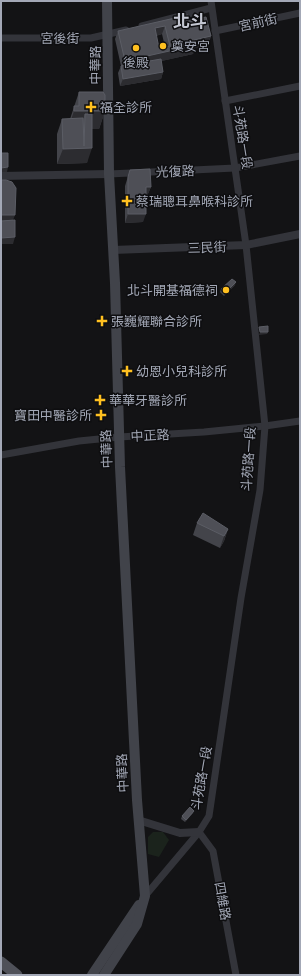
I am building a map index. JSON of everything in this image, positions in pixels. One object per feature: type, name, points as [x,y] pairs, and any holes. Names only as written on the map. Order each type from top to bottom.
[{"type":"main road","name":"中華路","points":[[107,1],[109,174],[119,437],[138,820],[145,896]]},
{"type":"main road","name":"斗苑路一段","points":[[92,975],[145,896]]},
{"type":"main road","name":"斗苑路一段","points":[[104,975],[137,924],[145,896]]},
{"type":"main road","points":[[1,962],[17,975]]},
{"type":"street","name":"宮後街","points":[[1,38],[91,38],[211,5]]},
{"type":"street","name":"斗苑路一段","points":[[145,896],[199,832],[209,816],[241,598],[260,490],[265,426],[246,245],[211,5]]},
{"type":"street","name":"宮前街","points":[[215,32],[300,12]]},
{"type":"street","points":[[225,101],[300,86]]},
{"type":"street","name":"光復路","points":[[1,176],[109,174],[235,168],[300,156]]},
{"type":"street","name":"三民街","points":[[113,250],[246,245],[300,234]]},
{"type":"street","name":"中正路","points":[[1,455],[79,441],[204,432],[300,421]]},
{"type":"street","points":[[138,820],[180,833],[199,832]]},
{"type":"street","name":"四維路","points":[[199,832],[213,851],[236,975]]},
{"type":"shaded area","points":[[153,832],[163,832],[169,840],[159,857],[148,854],[148,837]]},
{"type":"building","points":[[188,15],[189,20],[206,17],[211,36],[194,40],[196,45],[125,61],[118,31]],"holes":[[[165,26],[170,46],[159,48],[155,28]]]},
{"type":"building","points":[[161,59],[163,72],[123,79],[121,66]]},
{"type":"building","points":[[79,92],[103,92],[105,95],[105,111],[74,111],[74,106],[79,106]]},
{"type":"building","points":[[85,114],[92,114],[92,148],[63,149],[62,119],[83,118],[84,146]]},
{"type":"building","points":[[1,153],[8,153],[8,167],[1,168]]},
{"type":"building","points":[[150,169],[151,187],[146,187],[146,214],[128,214],[128,177],[130,170]]},
{"type":"building","points":[[1,180],[12,182],[16,188],[15,215],[1,215]]},
{"type":"building","points":[[15,220],[15,237],[1,238],[1,221]]},
{"type":"building","points":[[232,279],[236,282],[225,293],[221,289]]},
{"type":"building","points":[[268,326],[268,332],[260,332],[259,327]]},
{"type":"building","points":[[203,513],[228,529],[224,536],[197,523]]},
{"type":"building","points":[[190,807],[194,811],[186,820],[182,816]]},
{"type":"place","name":"奠安宮","points":[[163,46]]},
{"type":"place","name":"後殿","points":[[136,48]]},
{"type":"place","name":"福全診所","points":[[91,107]]},
{"type":"place","name":"蔡瑞聰耳鼻喉科診所","points":[[127,201]]},
{"type":"place","name":"北斗開基福德祠","points":[[226,290]]},
{"type":"place","name":"張巍耀聯合診所","points":[[102,321]]},
{"type":"place","name":"幼恩小兒科診所","points":[[127,371]]},
{"type":"place","name":"華華牙醫診所","points":[[100,400]]},
{"type":"place","name":"寶田中醫診所","points":[[101,415]]},
{"type":"district","name":"北斗","points":[[190,21]]}]
